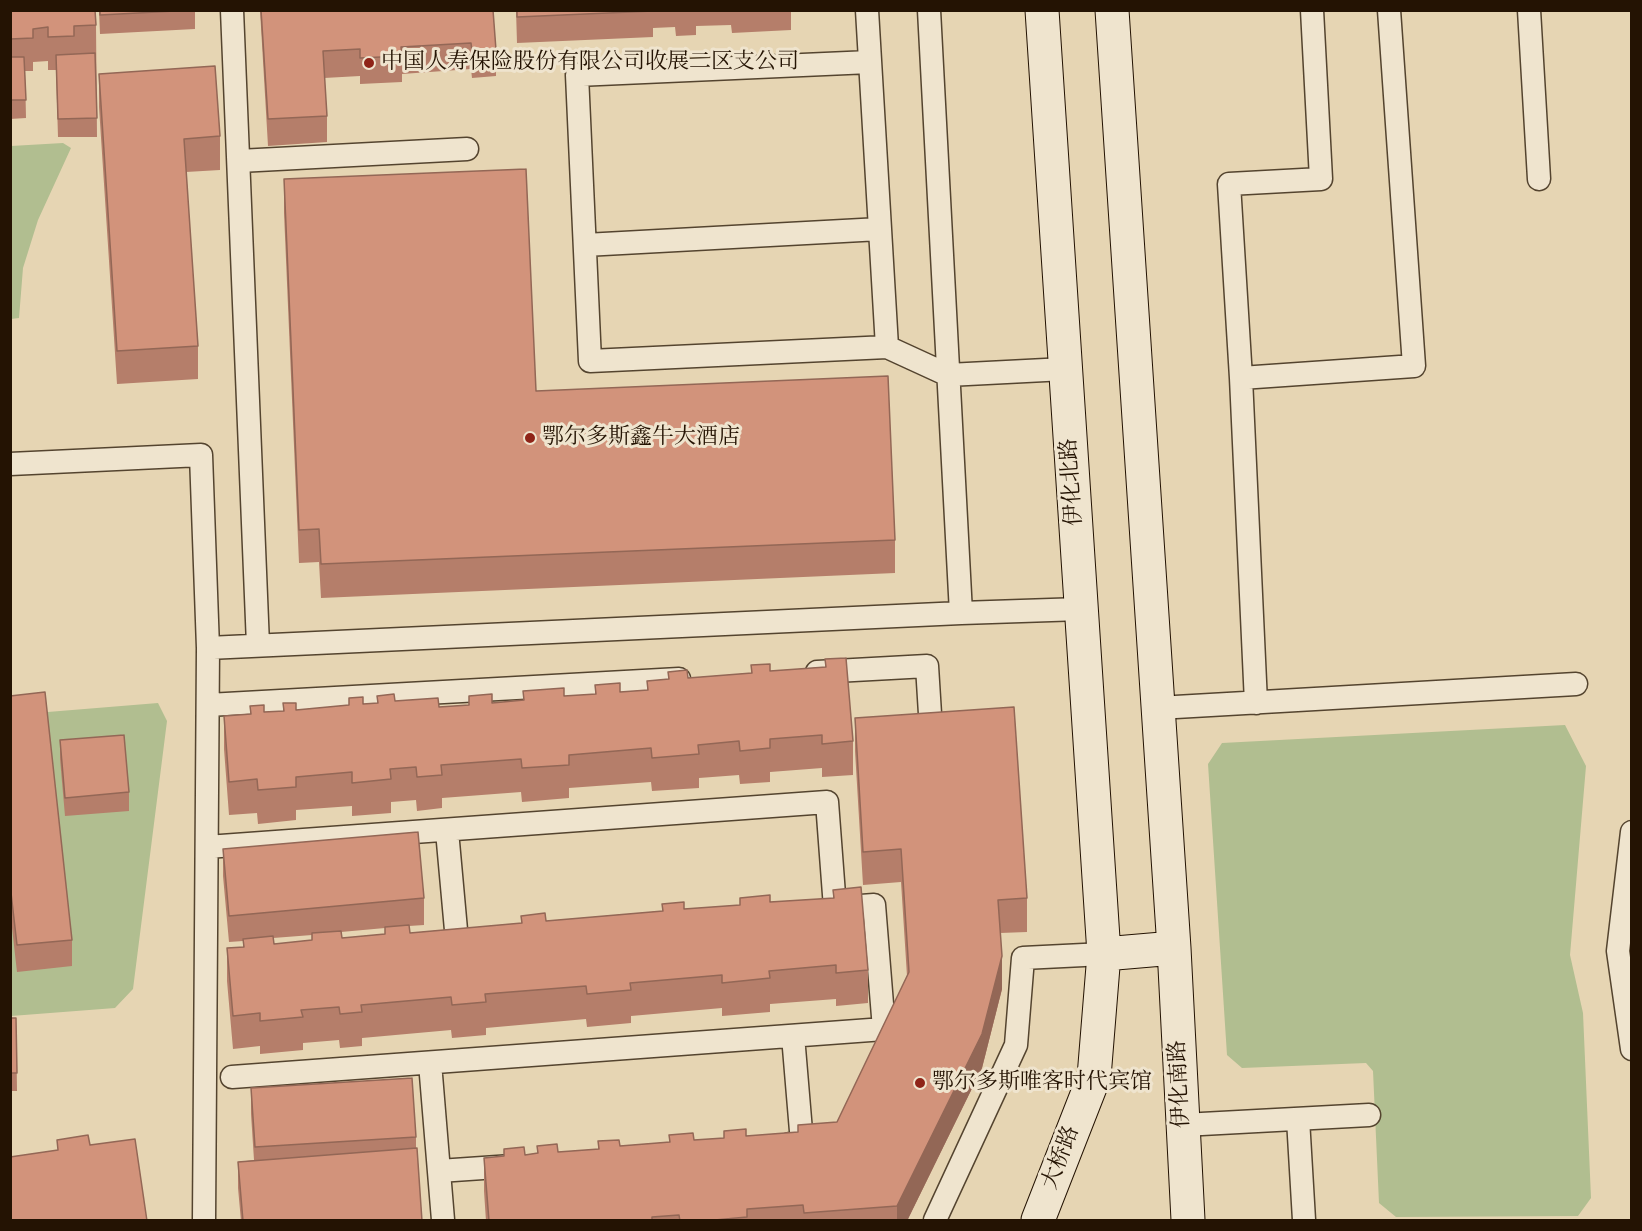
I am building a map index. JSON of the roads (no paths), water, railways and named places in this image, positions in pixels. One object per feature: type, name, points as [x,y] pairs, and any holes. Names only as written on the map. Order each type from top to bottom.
[{"type":"street","name":"伊化北路","points":[[1042,10],[1104,954]]},
{"type":"street","points":[[1104,954],[1174,948],[1112,10]]},
{"type":"street","name":"伊化南路","points":[[1174,948],[1188,1221]]},
{"type":"street","name":"大桥路","points":[[1038,1221],[1094,1077],[1104,954]]},
{"type":"lane","points":[[232,10],[258,645]]},
{"type":"lane","points":[[867,10],[887,347]]},
{"type":"lane","points":[[929,10],[962,613]]},
{"type":"lane","points":[[1256,703],[1241,378],[1228,184],[1321,179],[1312,10]]},
{"type":"lane","points":[[1241,378],[1414,366],[1389,10]]},
{"type":"lane","points":[[1529,10],[1539,179]]},
{"type":"lane","points":[[870,62],[577,75],[590,360],[887,347],[948,375],[1065,369]]},
{"type":"lane","points":[[238,161],[467,149]]},
{"type":"lane","points":[[585,245],[880,229]]},
{"type":"lane","points":[[10,464],[201,454],[208,648],[204,1221]]},
{"type":"lane","points":[[208,648],[1081,609]]},
{"type":"lane","points":[[797,673],[927,666],[931,730]]},
{"type":"lane","points":[[208,705],[703,678]]},
{"type":"lane","points":[[1158,708],[1576,684]]},
{"type":"lane","points":[[207,847],[827,802],[835,908]]},
{"type":"lane","points":[[447,831],[457,941]]},
{"type":"lane","points":[[1632,832],[1618,951],[1632,1049]]},
{"type":"lane","points":[[232,1077],[884,1029],[874,905],[811,910]]},
{"type":"lane","points":[[433,943],[480,939]]},
{"type":"lane","points":[[935,1221],[1016,1045],[1023,958],[1104,954]]},
{"type":"lane","points":[[766,1146],[801,1143],[793,1036]]},
{"type":"lane","points":[[430,1063],[443,1221]]},
{"type":"lane","points":[[1183,1125],[1369,1115]]},
{"type":"lane","points":[[1298,1119],[1304,1221]]},
{"type":"lane","points":[[439,1171],[532,1164]]},
{"type":"place","name":"中国人寿保险股份有限公司收展二区支公司","points":[[369,63]]},
{"type":"place","name":"鄂尔多斯鑫牛大酒店","points":[[530,438]]},
{"type":"place","name":"鄂尔多斯唯客时代宾馆","points":[[920,1083]]}]
